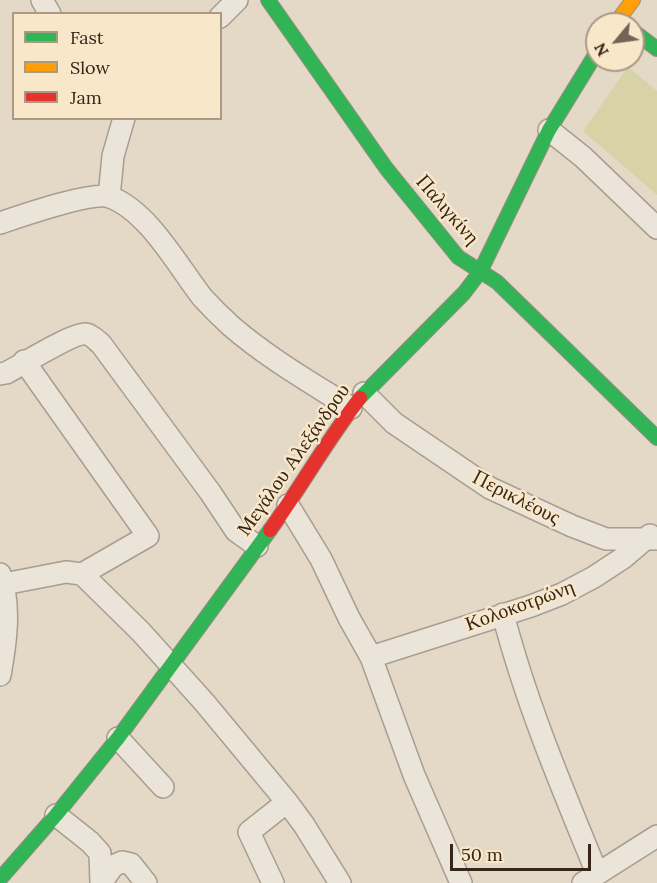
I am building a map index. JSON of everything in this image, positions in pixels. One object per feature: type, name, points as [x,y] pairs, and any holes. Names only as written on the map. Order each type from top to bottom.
[{"type":"street","points":[[222,15],[237,0]]},
{"type":"street","name":"Παλιγκίνη","points":[[268,0],[386,168],[458,257],[497,282],[657,438]]},
{"type":"street","points":[[624,12],[633,0]]},
{"type":"street","points":[[645,40],[657,50]]},
{"type":"street","name":"Μεγάλου Αλεξάνδρου","points":[[0,879],[118,738],[288,505],[358,401],[464,293],[480,272],[549,130],[585,72]]},
{"type":"street","points":[[0,223],[90,197],[109,197],[112,156],[123,120]]},
{"type":"street","points":[[549,130],[583,157],[657,228]]},
{"type":"street","name":"Περικλέους","points":[[109,197],[135,212],[151,228],[204,298],[231,326],[271,358],[358,401],[490,488],[606,539],[653,536]]},
{"type":"street","points":[[0,374],[82,333],[90,335],[101,345],[210,492],[236,531],[257,546]]},
{"type":"street","points":[[0,675],[6,641],[2,579],[66,572],[82,574],[148,536],[24,361]]},
{"type":"street","points":[[288,505],[321,559],[349,618],[371,657],[414,775],[461,883]]},
{"type":"street","name":"Κολοκοτρώνη","points":[[371,657],[562,594],[594,577],[653,536]]},
{"type":"street","points":[[82,574],[172,665],[287,802],[340,883]]},
{"type":"street","points":[[503,614],[517,667],[554,768],[590,878],[657,836]]},
{"type":"street","points":[[118,738],[163,787]]},
{"type":"street","points":[[273,883],[249,832],[287,802]]},
{"type":"street","points":[[56,814],[100,853],[101,882]]},
{"type":"street","points":[[101,882],[113,866],[122,862],[131,864],[146,883]]},
{"type":"shaded area","points":[[624,72],[634,72],[657,91],[657,195],[583,131]]},
{"type":"traffic: fast","points":[[268,0],[386,168],[458,257],[497,282],[657,438]]},
{"type":"traffic: fast","points":[[645,40],[657,49]]},
{"type":"traffic: fast","points":[[360,398],[464,293],[480,272],[549,130],[585,72]]},
{"type":"traffic: fast","points":[[0,879],[56,815],[118,738],[270,530]]},
{"type":"traffic: slow","points":[[624,12],[633,0]]},
{"type":"traffic: jam","points":[[270,530],[336,430],[360,398]]}]
